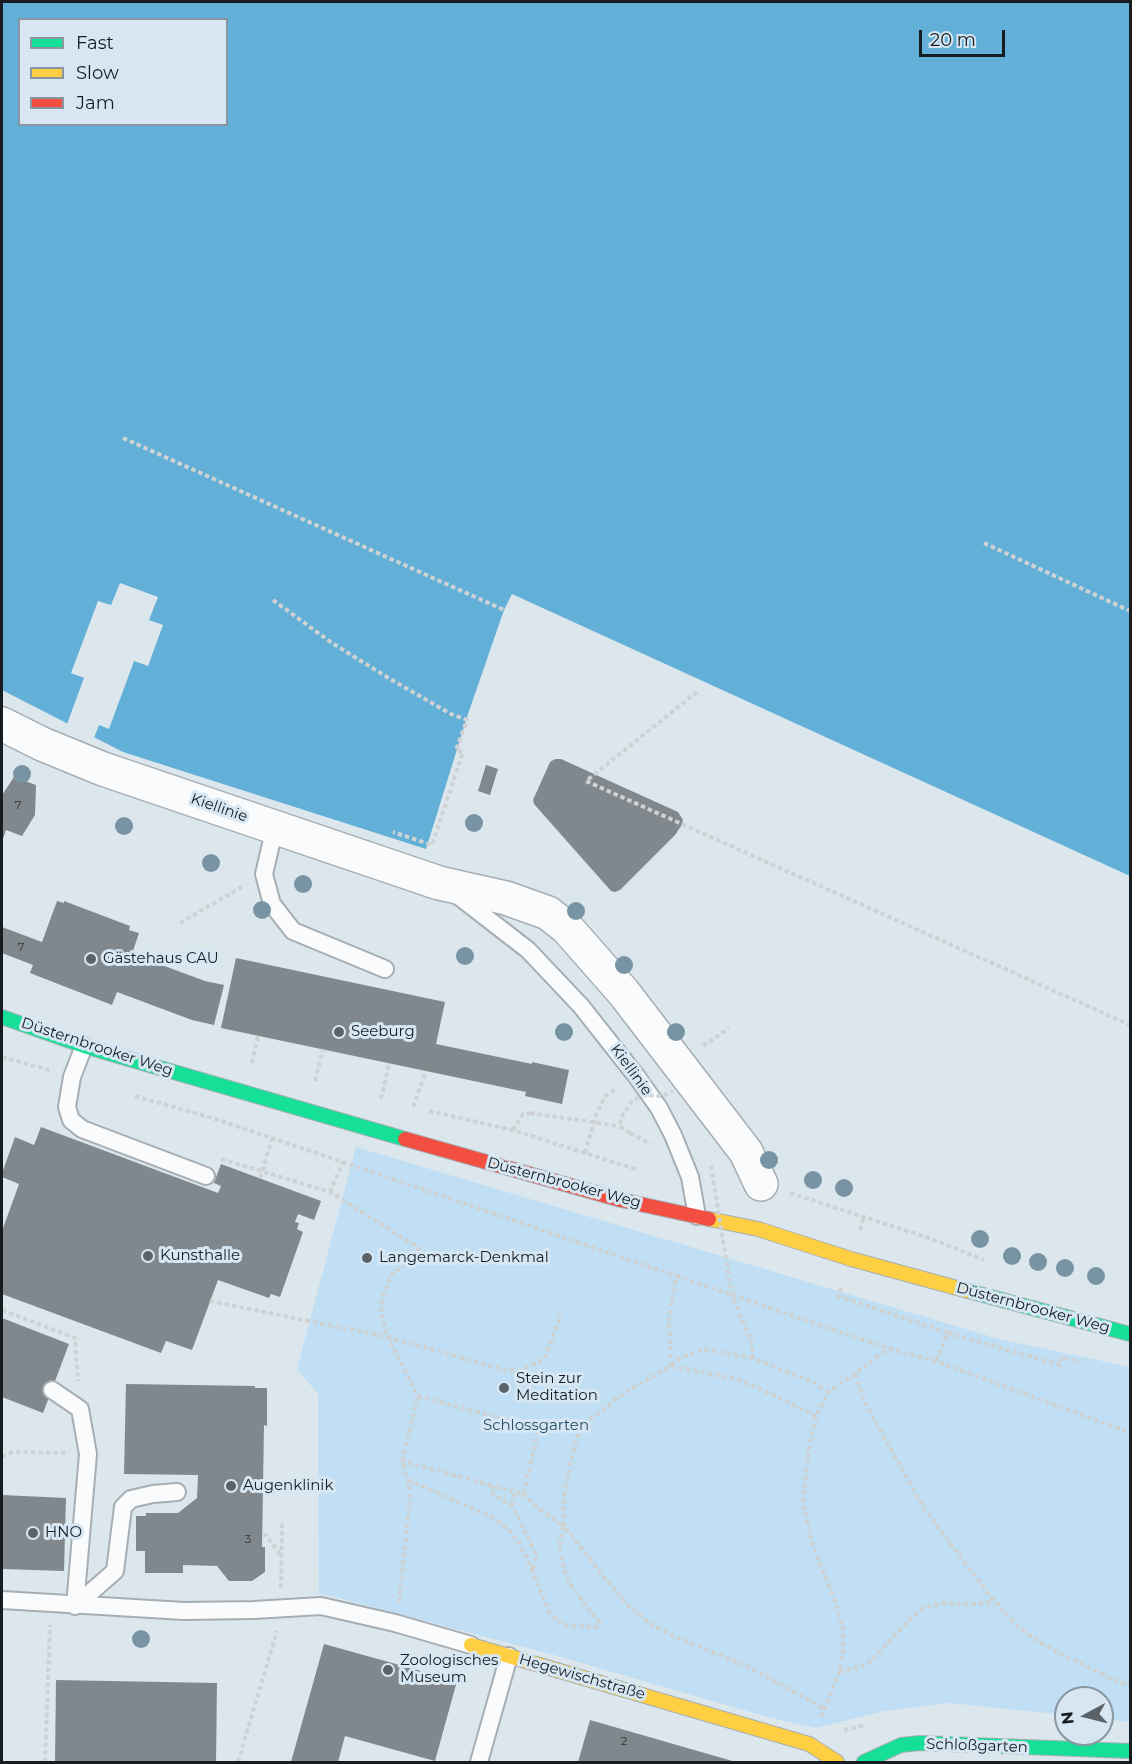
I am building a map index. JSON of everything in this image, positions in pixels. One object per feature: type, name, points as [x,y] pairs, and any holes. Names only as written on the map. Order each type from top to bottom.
[{"type":"street","name":"Kiellinie","points":[[2,724],[42,744],[103,769],[440,882],[506,898],[548,914],[567,928],[593,955],[746,1152],[761,1184]]},
{"type":"street","name":"Kiellinie","points":[[506,898],[537,926]]},
{"type":"street","name":"Düsternbrooker Weg","points":[[2,1017],[84,1046],[576,1188],[758,1229],[851,1259],[1131,1334]]},
{"type":"street","name":"Hegewischstraße","points":[[471,1645],[809,1744],[837,1762]]},
{"type":"street","name":"Schloßgarten","points":[[864,1762],[901,1745],[920,1743],[1131,1751]]},
{"type":"lane","points":[[275,827],[264,874],[272,904],[293,931],[385,969]]},
{"type":"lane","name":"Kiellinie","points":[[440,882],[528,950],[581,1006],[637,1077],[659,1108],[673,1135],[690,1177],[697,1216]]},
{"type":"lane","points":[[84,1046],[72,1077],[67,1107],[71,1120],[82,1129],[206,1176]]},
{"type":"lane","points":[[52,1390],[80,1409],[88,1454],[75,1605]]},
{"type":"lane","points":[[75,1605],[115,1571],[123,1507],[131,1499],[177,1492]]},
{"type":"lane","name":"Hegewischstraße","points":[[2,1600],[184,1611],[321,1606],[395,1623],[471,1645]]},
{"type":"lane","points":[[479,1762],[508,1656]]},
{"type":"path","points":[[123,438],[504,610]]},
{"type":"path","points":[[984,543],[1131,611]]},
{"type":"path","points":[[273,600],[350,654],[451,714],[467,720],[456,750],[463,752],[432,845],[391,831]]},
{"type":"path","points":[[697,692],[586,781],[1131,1025]]},
{"type":"path","points":[[180,923],[264,874]]},
{"type":"path","points":[[251,1066],[258,1036]]},
{"type":"path","points":[[315,1082],[323,1049]]},
{"type":"path","points":[[2,1057],[72,1077]]},
{"type":"path","points":[[381,1099],[389,1064]]},
{"type":"path","points":[[413,1107],[426,1071]]},
{"type":"path","points":[[585,1153],[596,1115],[605,1096],[637,1077]]},
{"type":"path","points":[[619,1126],[622,1116],[632,1101],[645,1095],[663,1096],[673,1091]]},
{"type":"path","points":[[126,1093],[212,1118],[887,1348],[936,1361],[1131,1433]]},
{"type":"path","points":[[513,1130],[523,1114],[530,1113],[619,1126],[661,1149]]},
{"type":"path","points":[[260,1178],[272,1139]]},
{"type":"path","points":[[206,1176],[217,1158],[330,1192],[419,1248],[415,1256],[390,1276],[381,1304],[388,1337],[418,1395],[402,1461],[408,1480],[410,1498],[395,1623]]},
{"type":"path","points":[[330,1192],[343,1162]]},
{"type":"path","points":[[711,1166],[731,1290],[751,1340],[753,1358]]},
{"type":"path","points":[[761,1184],[929,1238],[992,1263]]},
{"type":"path","points":[[670,1366],[669,1319],[676,1276]]},
{"type":"path","points":[[838,1296],[948,1333],[1060,1365],[1062,1357],[1080,1362]]},
{"type":"path","points":[[210,1301],[388,1337],[508,1371],[523,1370],[543,1359],[561,1314]]},
{"type":"path","points":[[2,1310],[75,1338],[80,1409]]},
{"type":"path","points":[[936,1361],[948,1333]]},
{"type":"path","points":[[408,1480],[494,1518],[511,1532],[519,1543],[532,1570],[544,1605],[562,1624],[597,1627],[600,1623],[568,1580],[559,1546],[564,1526],[563,1504],[568,1473],[576,1441],[584,1424],[624,1393],[682,1357],[709,1348],[753,1358],[815,1383],[828,1392]]},
{"type":"path","points":[[820,1720],[839,1672],[843,1651],[843,1630],[836,1603],[812,1543],[803,1502],[806,1465],[816,1416],[828,1392],[887,1348]]},
{"type":"path","points":[[670,1366],[732,1378],[761,1389],[816,1416]]},
{"type":"path","points":[[855,1374],[865,1403],[925,1510],[994,1601],[1018,1627],[1042,1644],[1131,1686]]},
{"type":"path","points":[[418,1395],[539,1429]]},
{"type":"path","points":[[523,1494],[539,1429],[544,1425],[563,1421],[584,1424]]},
{"type":"path","points":[[2,1457],[13,1452],[88,1454]]},
{"type":"path","points":[[402,1461],[523,1494],[539,1509],[564,1526],[611,1586],[630,1607],[648,1622],[671,1635],[749,1667],[823,1708]]},
{"type":"path","points":[[490,1484],[491,1491],[497,1498],[512,1505]]},
{"type":"path","points":[[515,1491],[512,1505],[535,1552],[536,1561],[532,1570]]},
{"type":"path","points":[[238,1762],[277,1634],[280,1609],[282,1522]]},
{"type":"path","points":[[263,1535],[266,1535],[281,1557]]},
{"type":"path","points":[[839,1672],[863,1666],[872,1660],[910,1618],[923,1608],[943,1603],[975,1604],[994,1601]]},
{"type":"path","points":[[45,1762],[51,1603]]},
{"type":"green space","name":"Schlossgarten","points":[[356,1147],[999,1339],[1130,1367],[1130,1722],[1114,1720],[1114,1686],[1054,1686],[1054,1714],[949,1703],[884,1711],[816,1728],[764,1716],[554,1655],[319,1593],[318,1394],[297,1369]]},
{"type":"water","points":[[2,2],[1130,2],[1130,876],[512,594],[504,610],[468,714],[426,849],[123,752],[2,690]]},
{"type":"pier","points":[[120,583],[158,597],[149,620],[163,625],[148,666],[134,661],[109,729],[99,725],[94,738],[67,724],[84,678],[71,673],[98,601],[111,605]]},
{"type":"building","points":[[561,759],[678,812],[683,820],[675,835],[620,890],[611,891],[534,804],[533,800],[550,762]]},
{"type":"building","points":[[486,765],[498,769],[490,795],[478,791]]},
{"type":"building","points":[[14,777],[36,785],[35,815],[22,836],[6,830],[2,842],[2,795]]},
{"type":"building","name":"Gästehaus CAU","points":[[57,901],[64,903],[64,901],[130,926],[129,930],[139,933],[132,954],[205,981],[224,985],[214,1025],[192,1020],[117,992],[112,1005],[30,973],[33,965],[2,953],[2,927],[42,942]]},
{"type":"building","name":"Seeburg","points":[[236,958],[445,1002],[436,1044],[569,1070],[562,1104],[525,1096],[526,1092],[221,1028]]},
{"type":"building","name":"Kunsthalle","points":[[41,1127],[218,1193],[221,1186],[214,1183],[221,1164],[321,1201],[314,1220],[298,1214],[295,1222],[299,1223],[297,1229],[303,1232],[280,1297],[271,1294],[269,1298],[218,1280],[192,1350],[166,1341],[161,1353],[2,1294],[2,1231],[19,1184],[2,1177],[2,1173],[15,1137],[34,1145]]},
{"type":"building","points":[[2,1318],[69,1344],[43,1413],[2,1397]]},
{"type":"building","name":"Augenklinik","points":[[126,1384],[267,1388],[267,1426],[264,1425],[262,1547],[265,1547],[265,1572],[252,1581],[229,1581],[217,1566],[183,1565],[183,1573],[145,1573],[145,1551],[136,1551],[136,1516],[146,1516],[146,1513],[178,1513],[197,1498],[198,1475],[124,1474]]},
{"type":"building","name":"HNO","points":[[2,1495],[66,1498],[64,1571],[2,1569]]},
{"type":"building","points":[[324,1644],[457,1681],[435,1761],[345,1736],[338,1762],[291,1762]]},
{"type":"building","points":[[56,1680],[217,1683],[216,1762],[55,1762]]},
{"type":"building","points":[[590,1720],[736,1762],[578,1762]]},
{"type":"traffic: fast","points":[[2,1017],[84,1046],[405,1139]]},
{"type":"traffic: fast","points":[[968,1291],[1130,1334]]},
{"type":"traffic: fast","points":[[864,1762],[901,1745],[920,1743],[1130,1751]]},
{"type":"traffic: slow","points":[[709,1219],[758,1229],[851,1259],[968,1291]]},
{"type":"traffic: slow","points":[[471,1645],[809,1744],[837,1762]]},
{"type":"traffic: jam","points":[[405,1139],[621,1200],[709,1219]]},
{"type":"place","name":"Gästehaus CAU","points":[[91,959]]},
{"type":"place","name":"Seeburg","points":[[339,1032]]},
{"type":"place","name":"Kunsthalle","points":[[148,1256]]},
{"type":"place","name":"Langemarck-Denkmal","points":[[367,1258]]},
{"type":"place","name":"Stein zur Meditation","points":[[504,1388]]},
{"type":"place","name":"Augenklinik","points":[[231,1486]]},
{"type":"place","name":"HNO","points":[[33,1533]]},
{"type":"place","name":"Zoologisches Museum","points":[[388,1670]]}]
